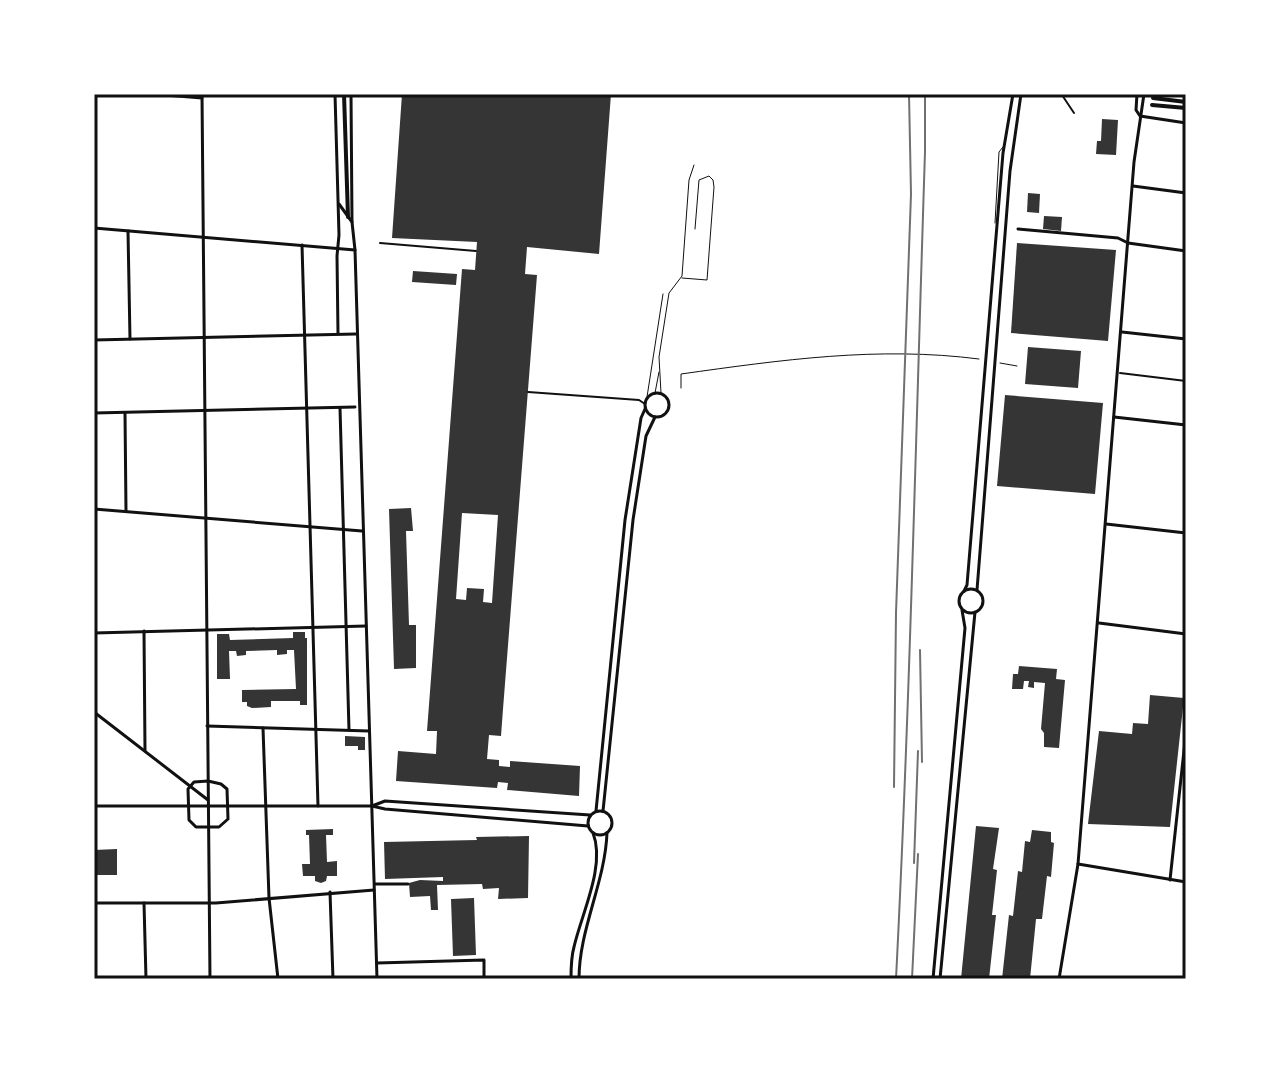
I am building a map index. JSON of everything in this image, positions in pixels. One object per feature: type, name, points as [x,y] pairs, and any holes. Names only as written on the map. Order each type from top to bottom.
[{"type":"main road","points":[[344,94],[350,220]]},
{"type":"main road","points":[[1186,102],[1153,101],[1186,108]]},
{"type":"street","points":[[153,94],[202,96],[210,979]]},
{"type":"street","points":[[335,94],[339,204],[338,335]]},
{"type":"street","points":[[351,94],[350,220],[355,250],[377,979]]},
{"type":"street","points":[[933,979],[965,628],[959,600],[967,585],[997,228],[1013,94]]},
{"type":"street","points":[[940,979],[975,612],[983,602],[977,590],[1010,171],[1021,94]]},
{"type":"street","points":[[1052,94],[1062,95],[1074,113]]},
{"type":"street","points":[[1137,94],[1136,110],[1142,117],[1186,123]]},
{"type":"street","points":[[1059,979],[1078,864],[1128,243],[1144,94]]},
{"type":"street","points":[[1133,186],[1186,193]]},
{"type":"street","points":[[339,204],[350,220]]},
{"type":"street","points":[[94,228],[355,250]]},
{"type":"street","points":[[1018,229],[1118,238],[1128,243],[1186,251]]},
{"type":"street","points":[[128,230],[130,339]]},
{"type":"street","points":[[380,243],[476,251]]},
{"type":"street","points":[[302,245],[318,806]]},
{"type":"street","points":[[1121,332],[1186,339]]},
{"type":"street","points":[[94,340],[356,334]]},
{"type":"street","points":[[1117,373],[1186,381]]},
{"type":"street","points":[[528,392],[639,400],[655,417]]},
{"type":"street","points":[[596,811],[625,520],[641,418],[647,397],[658,393],[667,398],[669,408],[664,415],[655,417]]},
{"type":"street","points":[[94,413],[355,407]]},
{"type":"street","points":[[340,408],[349,730]]},
{"type":"street","points":[[125,413],[126,511]]},
{"type":"street","points":[[603,811],[633,520],[646,436],[655,417]]},
{"type":"street","points":[[1114,417],[1186,425]]},
{"type":"street","points":[[94,509],[362,531]]},
{"type":"street","points":[[1105,524],[1186,533]]},
{"type":"street","points":[[964,591],[977,590]]},
{"type":"street","points":[[962,610],[975,612]]},
{"type":"street","points":[[1097,622],[1186,634]]},
{"type":"street","points":[[94,633],[367,626]]},
{"type":"street","points":[[144,631],[145,751]]},
{"type":"street","points":[[94,712],[208,800]]},
{"type":"street","points":[[207,726],[369,731]]},
{"type":"street","points":[[263,728],[269,898],[278,979]]},
{"type":"street","points":[[1170,880],[1184,776],[1186,732]]},
{"type":"street","points":[[208,781],[226,787],[229,806],[226,823],[219,827],[191,824],[188,806],[191,785],[208,781]]},
{"type":"street","points":[[372,806],[385,801],[590,815],[603,811],[612,820],[607,833],[601,877],[580,952],[579,979]]},
{"type":"street","points":[[94,806],[372,806],[588,826]]},
{"type":"street","points":[[571,979],[572,951],[594,876],[597,845],[588,826],[590,815]]},
{"type":"street","points":[[593,833],[607,833]]},
{"type":"street","points":[[1078,864],[1186,882]]},
{"type":"street","points":[[375,884],[408,884]]},
{"type":"street","points":[[94,903],[209,903],[375,890]]},
{"type":"street","points":[[330,892],[333,979]]},
{"type":"street","points":[[144,903],[146,979]]},
{"type":"street","points":[[377,963],[484,960],[484,979]]},
{"type":"lane","points":[[658,393],[668,296],[680,278],[689,180],[694,165]]},
{"type":"lane","points":[[680,278],[707,280],[714,184],[712,178],[707,176],[699,180],[695,229]]},
{"type":"lane","points":[[647,397],[663,294]]},
{"type":"lane","points":[[658,393],[659,369]]},
{"type":"path","points":[[681,388],[681,374],[815,356],[917,353],[981,360]]},
{"type":"path","points":[[997,363],[1017,366]]},
{"type":"building","points":[[402,94],[611,94],[599,254],[527,247],[525,274],[537,275],[501,736],[489,735],[487,759],[499,760],[499,766],[510,767],[510,761],[580,766],[579,796],[507,790],[508,783],[498,782],[497,788],[396,781],[398,751],[436,754],[437,731],[427,731],[462,269],[475,270],[477,242],[392,238]],"holes":[[[462,513],[498,515],[492,603],[483,602],[484,589],[467,588],[466,600],[456,599]]]},
{"type":"building","points":[[1102,119],[1118,120],[1116,155],[1096,154],[1097,141],[1101,141]]},
{"type":"building","points":[[1028,193],[1040,194],[1039,213],[1027,212]]},
{"type":"building","points":[[1044,216],[1062,217],[1061,231],[1043,229]]},
{"type":"building","points":[[1017,243],[1116,250],[1108,341],[1011,333]]},
{"type":"building","points":[[413,271],[457,274],[456,285],[412,282]]},
{"type":"building","points":[[1028,347],[1081,351],[1078,388],[1025,384]]},
{"type":"building","points":[[1005,395],[1103,403],[1095,494],[997,486]]},
{"type":"building","points":[[411,508],[413,531],[406,531],[409,625],[416,625],[416,668],[394,669],[389,509]]},
{"type":"building","points":[[293,632],[305,632],[307,638],[307,705],[300,705],[300,701],[271,701],[271,707],[252,708],[247,706],[247,702],[242,702],[242,690],[296,689],[294,650],[277,655],[277,650],[246,651],[246,655],[237,656],[236,651],[229,651],[230,679],[217,679],[217,634],[229,634],[230,640],[293,638]]},
{"type":"building","points":[[1019,666],[1057,669],[1056,679],[1065,680],[1059,748],[1044,747],[1041,729],[1045,683],[1034,682],[1034,688],[1028,687],[1029,681],[1024,681],[1023,689],[1012,689],[1013,674],[1018,674]]},
{"type":"building","points":[[1150,695],[1184,698],[1170,827],[1088,824],[1099,731],[1132,734],[1133,723],[1148,724]]},
{"type":"building","points":[[345,736],[365,737],[365,750],[358,750],[358,746],[345,746]]},
{"type":"building","points":[[976,826],[999,828],[993,869],[997,870],[992,915],[996,915],[989,979],[961,979]]},
{"type":"building","points":[[333,829],[333,835],[326,835],[327,862],[337,861],[337,876],[327,876],[326,881],[321,883],[315,881],[315,876],[303,876],[302,864],[310,864],[306,830]]},
{"type":"building","points":[[1032,830],[1051,832],[1051,842],[1054,843],[1051,877],[1047,876],[1042,919],[1036,919],[1030,979],[1002,979],[1009,915],[1013,916],[1018,871],[1022,872],[1025,841],[1030,842]]},
{"type":"building","points":[[529,836],[528,898],[498,899],[499,888],[483,889],[482,884],[437,885],[438,910],[431,910],[430,896],[410,897],[409,883],[443,881],[443,877],[385,879],[384,842]]},
{"type":"building","points":[[117,849],[117,875],[94,875],[94,850]]},
{"type":"building","points":[[474,898],[476,955],[453,956],[451,899]]},
{"type":"railway","points":[[894,787],[896,613],[911,194],[909,94]]},
{"type":"railway","points":[[896,979],[912,565],[925,94]]},
{"type":"railway","points":[[920,650],[922,762]]},
{"type":"railway","points":[[914,863],[918,751]]},
{"type":"railway","points":[[912,979],[918,854]]}]
